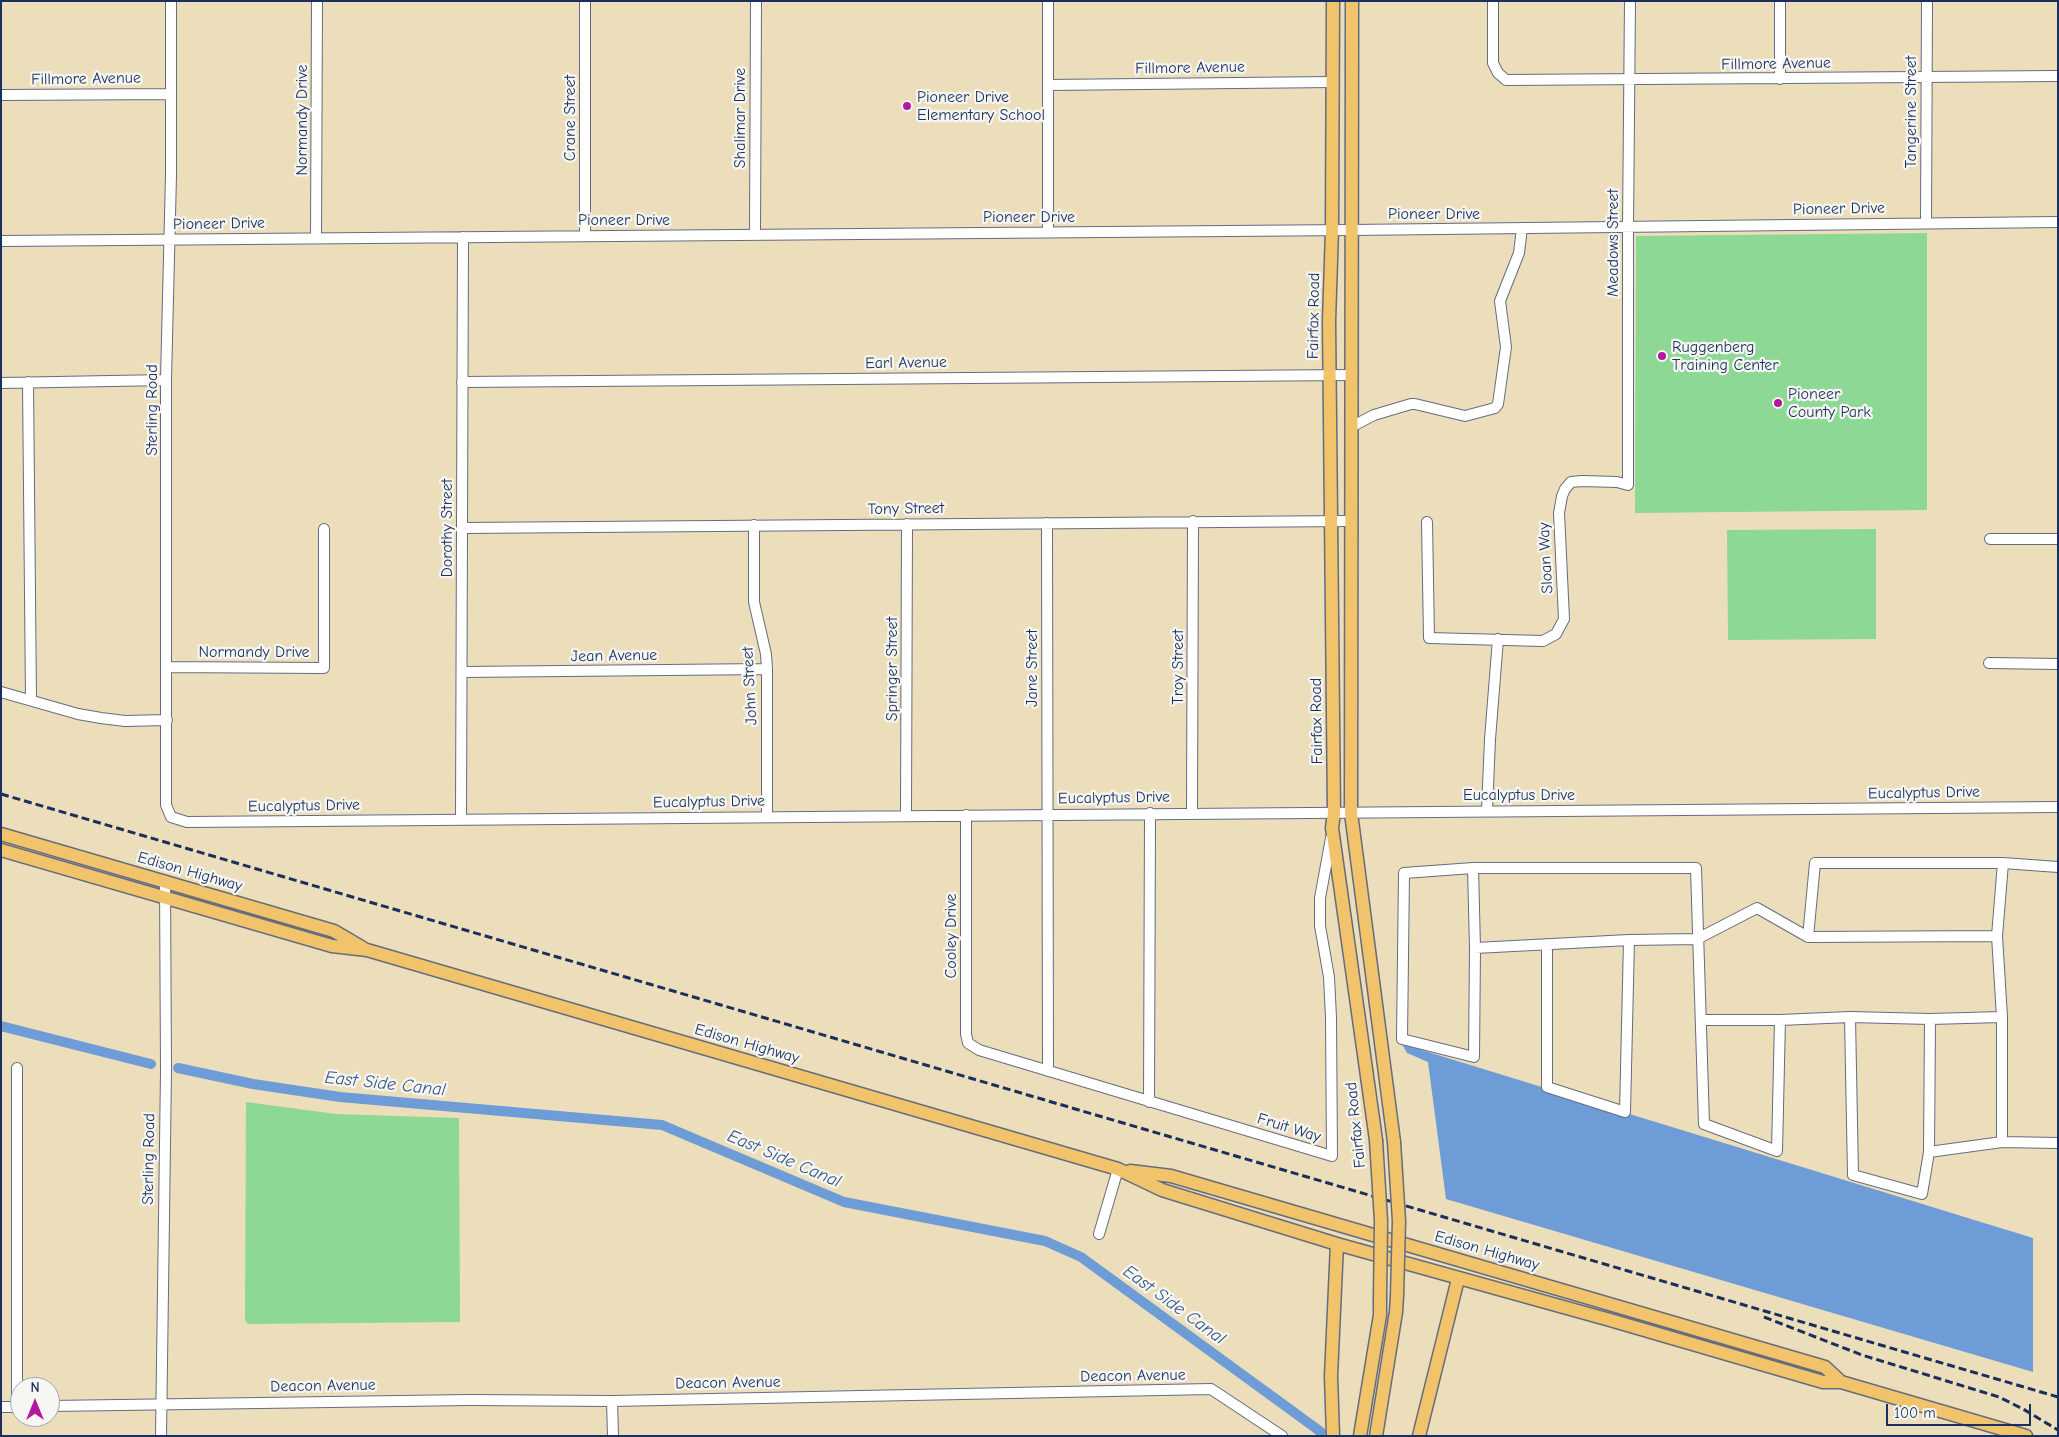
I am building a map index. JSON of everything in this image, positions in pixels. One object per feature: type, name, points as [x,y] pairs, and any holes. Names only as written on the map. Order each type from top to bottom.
[{"type":"main road","name":"Fairfax Road","points":[[1333,1],[1329,375],[1334,813],[1332,828],[1376,1140],[1381,1221],[1380,1315],[1360,1436]]},
{"type":"main road","name":"Fairfax Road","points":[[1352,1],[1351,813],[1394,1142],[1399,1220],[1396,1312],[1376,1436]]},
{"type":"main road","name":"Edison Highway","points":[[1,834],[334,931],[367,950]]},
{"type":"main road","name":"Edison Highway","points":[[1,850],[332,946],[367,950],[1118,1169],[1171,1176],[1816,1364],[1825,1367],[1841,1382]]},
{"type":"main road","name":"Edison Highway","points":[[1118,1169],[1162,1190],[1337,1244],[1610,1320],[1822,1382],[1841,1382],[2026,1436]]},
{"type":"main road","points":[[1333,1436],[1331,1376],[1337,1244]]},
{"type":"main road","points":[[1419,1436],[1458,1279]]},
{"type":"street","name":"Sterling Road","points":[[171,1],[170,240],[166,380],[166,805],[171,817]]},
{"type":"street","name":"Normandy Drive","points":[[316,238],[317,1]]},
{"type":"street","name":"Crane Street","points":[[585,1],[585,236]]},
{"type":"street","name":"Shalimar Drive","points":[[755,234],[756,1]]},
{"type":"street","points":[[1048,1],[1048,231]]},
{"type":"street","name":"Fillmore Avenue","points":[[1493,1],[1492,63],[1498,73],[1506,80],[2058,76]]},
{"type":"street","name":"Meadows Street","points":[[1571,482],[1599,481],[1628,485],[1630,1]]},
{"type":"street","points":[[1780,1],[1780,79]]},
{"type":"street","name":"Tangerine Street","points":[[1926,223],[1927,1]]},
{"type":"street","name":"Fillmore Avenue","points":[[1048,85],[1333,82]]},
{"type":"street","name":"Fillmore Avenue","points":[[1,95],[170,94]]},
{"type":"street","name":"Pioneer Drive","points":[[1,241],[2058,222]]},
{"type":"street","points":[[1350,427],[1374,415],[1410,404],[1465,416],[1495,408],[1498,404],[1506,347],[1500,301],[1519,253],[1522,228]]},
{"type":"street","name":"Dorothy Street","points":[[461,819],[463,237]]},
{"type":"street","name":"Earl Avenue","points":[[462,382],[1351,375]]},
{"type":"street","points":[[1,383],[166,380]]},
{"type":"street","points":[[28,382],[31,700]]},
{"type":"street","name":"Sloan Way","points":[[1498,638],[1543,641],[1556,634],[1564,619],[1559,512],[1562,496],[1571,482]]},
{"type":"street","name":"Troy Street","points":[[1192,812],[1193,521]]},
{"type":"street","name":"Tony Street","points":[[462,528],[1350,521]]},
{"type":"street","name":"Jane Street","points":[[1047,522],[1046,814],[1048,1071]]},
{"type":"street","points":[[1427,522],[1429,638],[1498,638],[1490,739],[1487,810]]},
{"type":"street","name":"Springer Street","points":[[906,815],[907,524]]},
{"type":"street","name":"John Street","points":[[754,525],[754,602],[766,654],[767,669],[767,816]]},
{"type":"street","name":"Normandy Drive","points":[[166,667],[324,668],[324,529]]},
{"type":"street","points":[[1990,539],[2058,539]]},
{"type":"street","points":[[1989,663],[2058,664]]},
{"type":"street","name":"Jean Avenue","points":[[462,672],[767,669]]},
{"type":"street","points":[[1,692],[101,718],[125,721],[167,720]]},
{"type":"street","name":"Eucalyptus Drive","points":[[171,817],[187,822],[767,816],[966,816],[1192,812],[1351,813],[1487,810],[2058,807]]},
{"type":"street","points":[[1150,813],[1150,1102]]},
{"type":"street","name":"Cooley Drive","points":[[966,816],[966,1034],[968,1042],[979,1050]]},
{"type":"street","name":"Fruit Way","points":[[979,1050],[1332,1156],[1331,1018],[1329,977],[1320,926],[1320,898],[1332,828]]},
{"type":"street","points":[[1808,937],[1815,863],[2003,863],[2058,867]]},
{"type":"street","points":[[2002,1142],[2002,1017],[1997,936],[2003,863]]},
{"type":"street","points":[[1473,868],[1475,948],[1474,1057],[1402,1038],[1404,873],[1473,868],[1696,868],[1704,1124],[1777,1151],[1780,1020]]},
{"type":"street","name":"Sterling Road","points":[[161,1436],[166,1061],[165,882]]},
{"type":"street","points":[[1475,948],[1629,940],[1697,939],[1757,908],[1808,937],[1997,936]]},
{"type":"street","points":[[1547,945],[1547,1087],[1625,1112],[1629,940]]},
{"type":"street","points":[[1701,1020],[1780,1020],[1850,1017],[2002,1017]]},
{"type":"street","points":[[1850,1017],[1853,1175],[1922,1194],[1929,1152],[1930,1018]]},
{"type":"street","points":[[17,1068],[19,1377]]},
{"type":"street","points":[[1929,1152],[2002,1142],[2058,1143]]},
{"type":"street","points":[[1099,1234],[1118,1169]]},
{"type":"street","name":"Deacon Avenue","points":[[60,1406],[470,1400],[612,1401],[1210,1389],[1282,1436]]},
{"type":"street","points":[[612,1401],[613,1436]]},
{"type":"green space","points":[[1927,233],[1927,510],[1635,513],[1636,236]]},
{"type":"green space","points":[[1876,529],[1876,639],[1728,640],[1727,530]]},
{"type":"green space","points":[[246,1102],[336,1114],[459,1118],[460,1322],[248,1324],[245,1320]]},
{"type":"water","points":[[1402,1044],[2033,1238],[2033,1372],[1446,1199],[1428,1062],[1407,1053]]},
{"type":"waterway","name":"East Side Canal","points":[[1,1026],[151,1064]]},
{"type":"waterway","name":"East Side Canal","points":[[178,1068],[253,1084],[340,1097],[662,1125],[844,1202],[1045,1241],[1081,1257],[1321,1432]]},
{"type":"railway","points":[[1,794],[2058,1397]]},
{"type":"railway","points":[[1764,1317],[1862,1355],[1999,1397],[2058,1430]]},
{"type":"place","name":"Pioneer Drive Elementary School","points":[[907,106]]},
{"type":"place","name":"Ruggenberg Training Center","points":[[1662,356]]},
{"type":"place","name":"Pioneer County Park","points":[[1778,403]]}]
